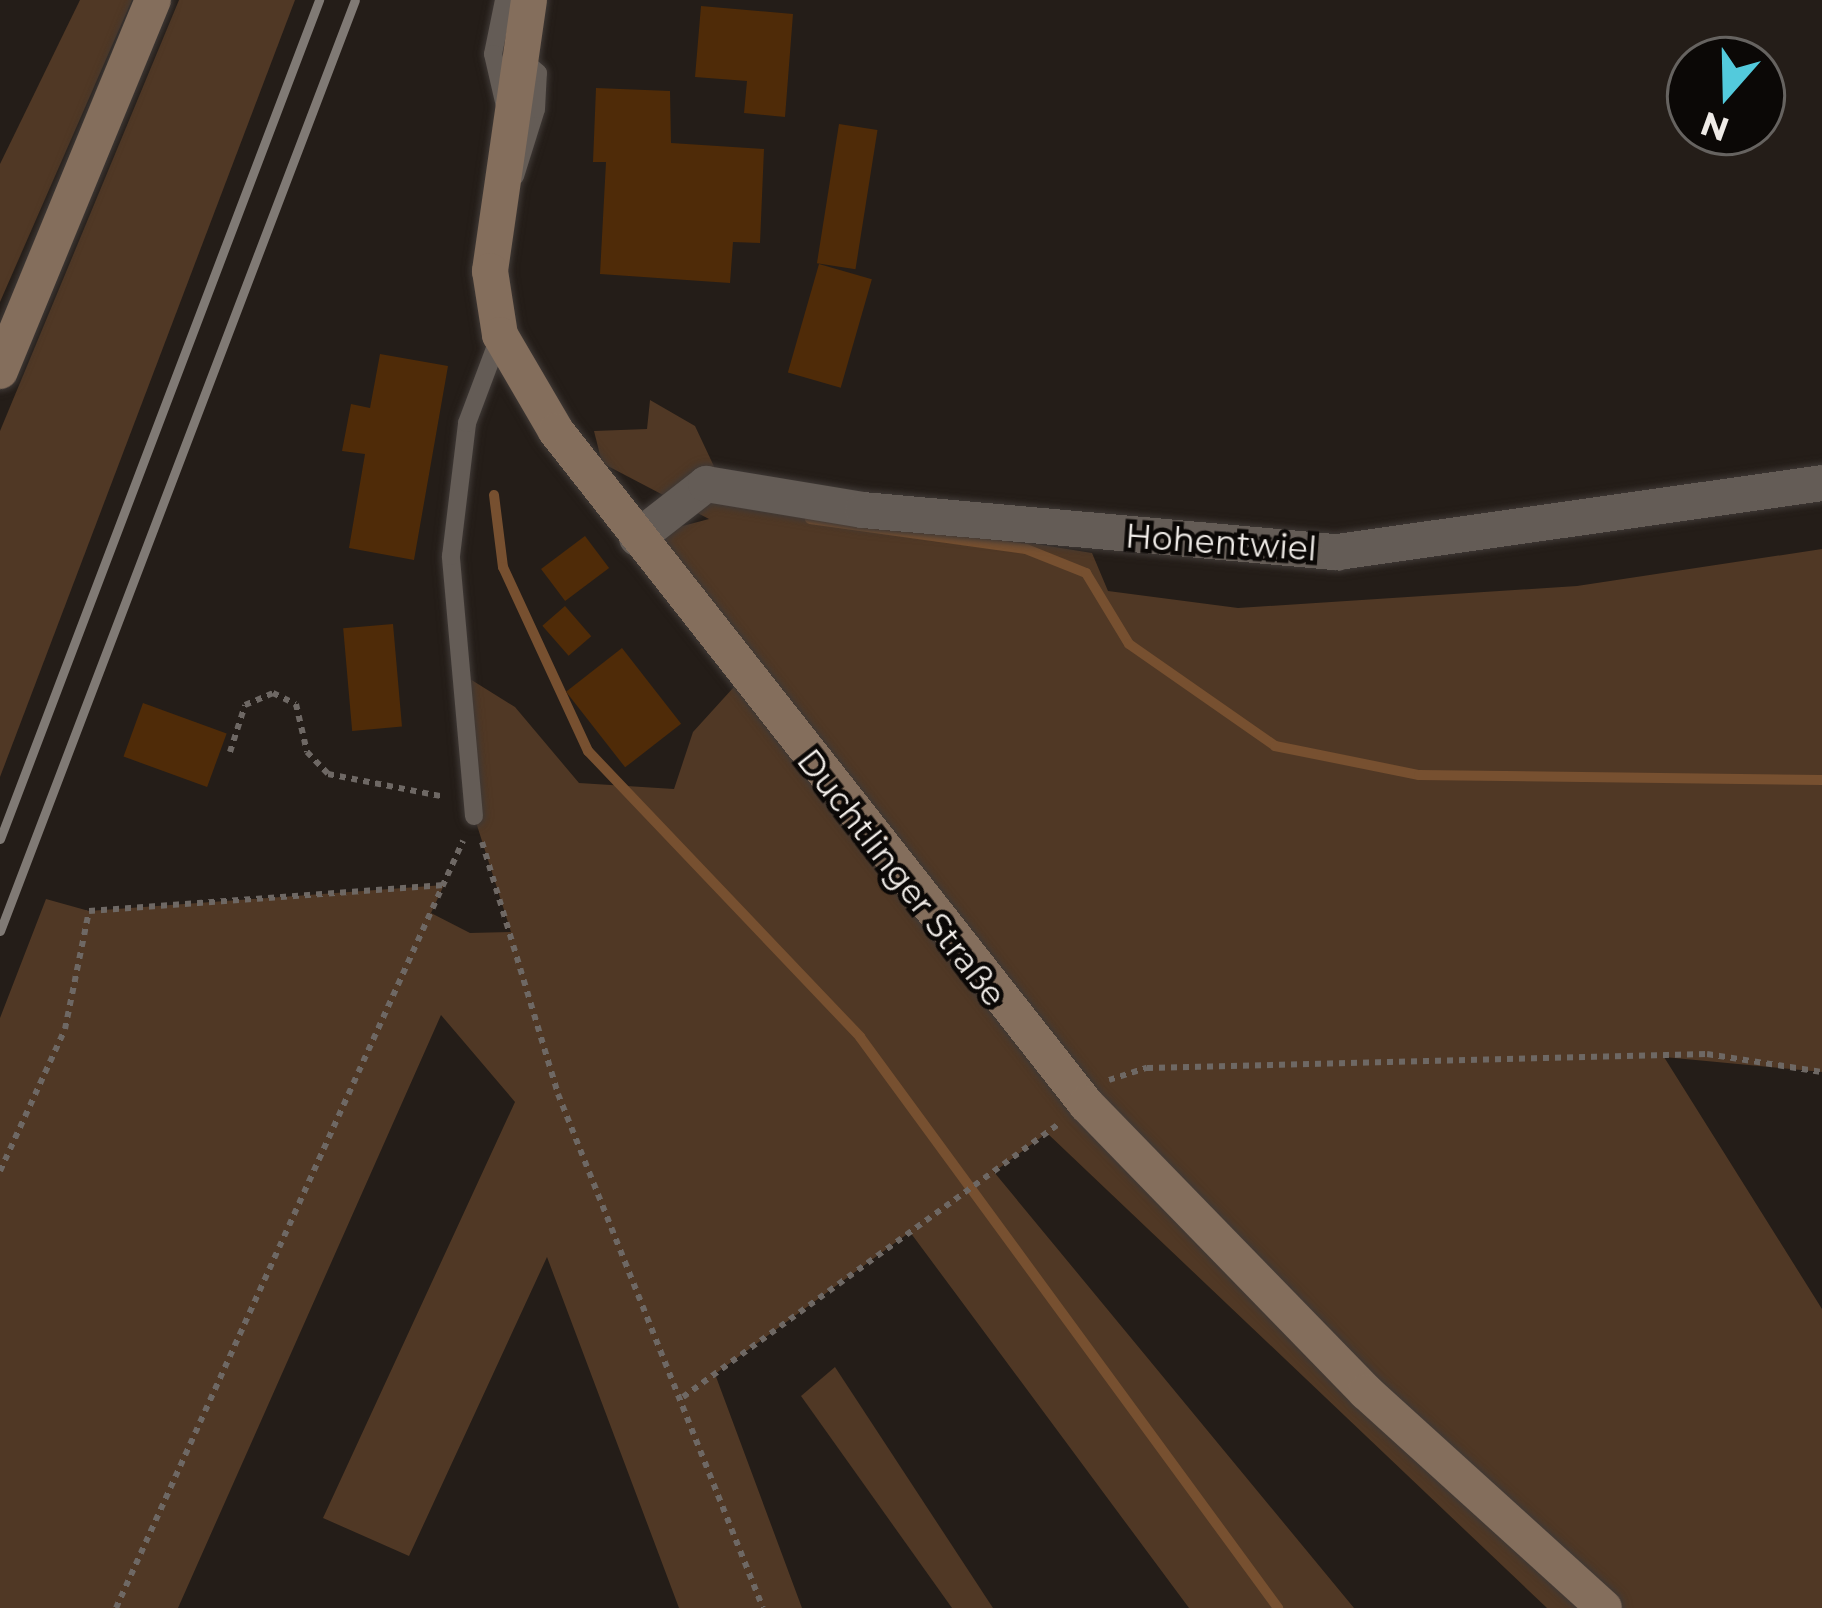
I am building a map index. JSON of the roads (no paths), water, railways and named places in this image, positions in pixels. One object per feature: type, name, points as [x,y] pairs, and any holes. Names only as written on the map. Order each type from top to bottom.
[{"type":"street","points":[[0,371],[153,0]]},
{"type":"street","points":[[500,334],[495,212],[529,0]]},
{"type":"street","name":"Duchtlinger Straße","points":[[500,334],[638,538],[1080,1097],[1366,1392],[1604,1608]]},
{"type":"street","name":"Hohentwiel","points":[[638,538],[706,484],[862,510],[1338,552],[1822,483]]},
{"type":"lane","points":[[504,0],[493,54],[509,116]]},
{"type":"lane","points":[[495,212],[530,149],[538,73],[520,56]]},
{"type":"lane","points":[[473,809],[451,556],[467,423],[500,334]]},
{"type":"waterway","points":[[494,495],[503,567],[588,751],[860,1037],[1278,1608]]},
{"type":"waterway","points":[[810,519],[1026,549],[1086,573],[1129,644],[1275,746],[1419,775],[1822,780]]},
{"type":"railway","points":[[0,839],[319,0]]},
{"type":"railway","points":[[0,931],[355,0]]}]
